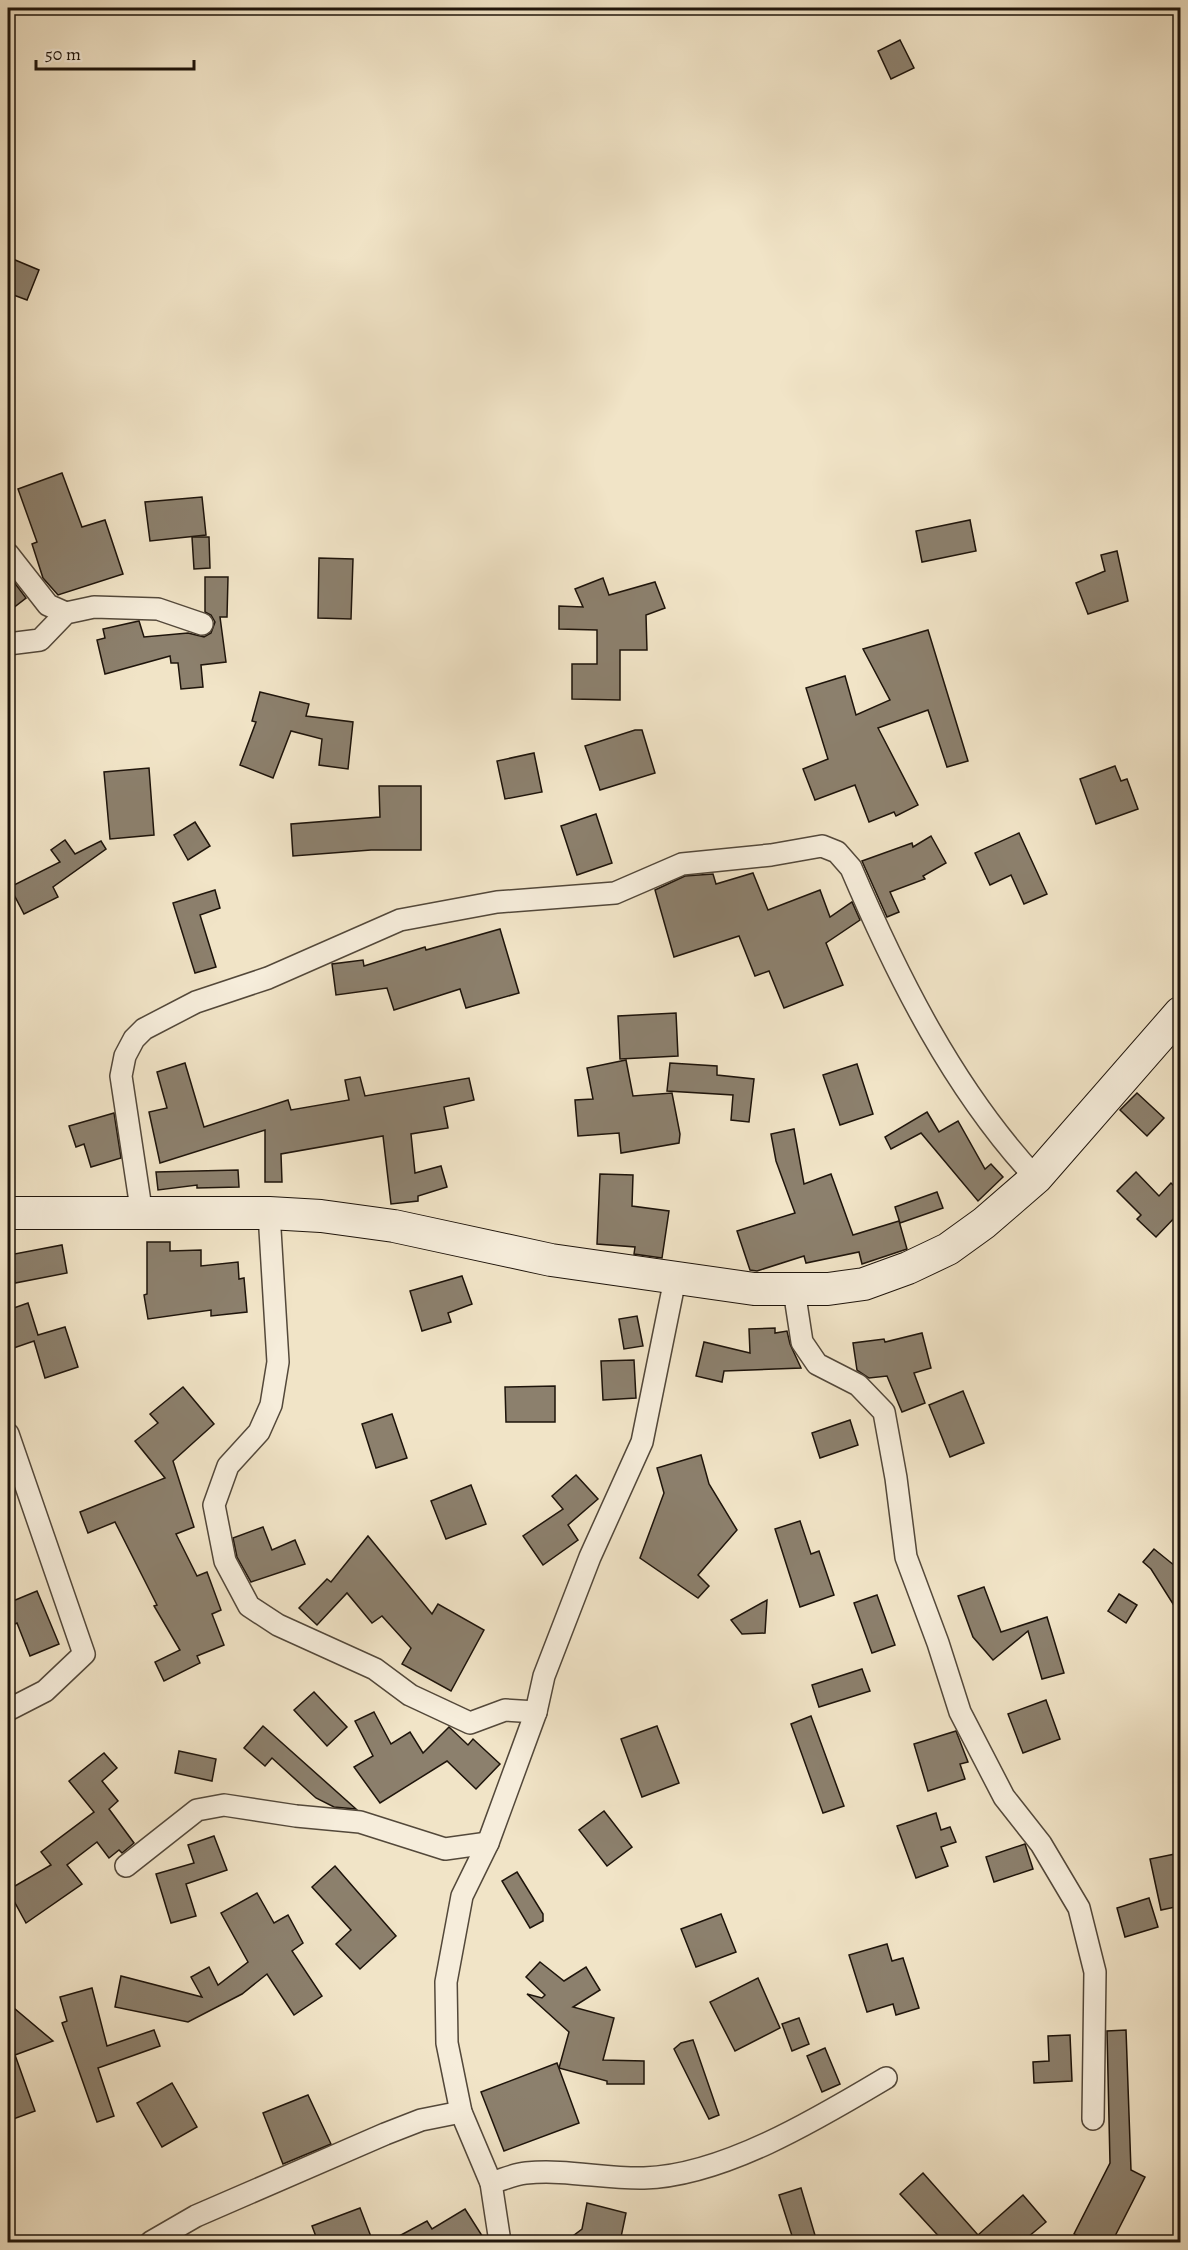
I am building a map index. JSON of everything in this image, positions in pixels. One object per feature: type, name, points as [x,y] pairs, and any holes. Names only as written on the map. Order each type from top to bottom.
[{"type":"main road","points":[[8,1213],[142,1215],[269,1213],[321,1216],[394,1226],[551,1260],[754,1289],[828,1289],[864,1284],[908,1268],[948,1249],[984,1223],[1036,1178],[1180,1013]]},
{"type":"street","points":[[8,554],[48,605],[66,613]]},
{"type":"street","points":[[8,644],[40,640],[66,613],[94,607],[158,609],[202,624]]},
{"type":"street","points":[[142,1215],[121,1076],[125,1056],[134,1039],[144,1029],[196,1002],[268,978],[400,920],[497,902],[615,893],[682,864],[771,855],[822,846],[837,852],[851,868],[921,1017],[1006,1146],[1036,1178]]},
{"type":"street","points":[[269,1213],[278,1362],[271,1404],[259,1432],[228,1466],[214,1505],[225,1561],[249,1606],[278,1625],[375,1669],[410,1695],[470,1722],[505,1710],[536,1712]]},
{"type":"street","points":[[500,2242],[491,2183],[461,2112],[447,2043],[446,1982],[462,1896],[488,1843],[536,1712],[544,1676],[590,1557],[642,1442],[675,1279]]},
{"type":"street","points":[[794,1290],[802,1342],[817,1364],[858,1385],[884,1412],[896,1478],[906,1557],[938,1643],[960,1712],[1004,1797],[1041,1844],[1079,1908],[1095,1972],[1093,2119]]},
{"type":"street","points":[[8,1434],[84,1654],[45,1691],[8,1710]]},
{"type":"street","points":[[126,1866],[197,1810],[224,1805],[296,1816],[360,1822],[445,1849],[488,1843]]},
{"type":"street","points":[[491,2183],[524,2173],[561,2172],[644,2178],[685,2172],[720,2163],[800,2126],[886,2078]]},
{"type":"street","points":[[151,2242],[196,2216],[385,2134],[421,2120],[461,2112]]},
{"type":"building","points":[[900,40],[914,68],[891,79],[878,51]]},
{"type":"building","points":[[8,257],[39,270],[27,300],[8,293]]},
{"type":"building","points":[[62,473],[82,527],[105,520],[123,574],[58,595],[43,578],[32,544],[37,542],[18,489]]},
{"type":"building","points":[[202,497],[206,535],[150,541],[145,502]]},
{"type":"building","points":[[970,520],[976,551],[922,562],[916,531]]},
{"type":"building","points":[[192,537],[209,537],[210,568],[194,569]]},
{"type":"building","points":[[1117,551],[1128,601],[1088,614],[1076,583],[1105,571],[1101,555]]},
{"type":"building","points":[[319,558],[353,559],[351,619],[318,618]]},
{"type":"building","points":[[8,574],[26,598],[8,612]]},
{"type":"building","points":[[205,577],[228,577],[227,617],[220,617],[226,662],[201,665],[203,687],[181,689],[178,663],[171,663],[170,656],[105,674],[97,640],[105,638],[103,629],[139,621],[144,637],[188,633],[204,637],[211,633],[215,622],[211,615],[205,612]]},
{"type":"building","points":[[603,578],[609,595],[655,582],[665,608],[646,615],[647,650],[620,650],[620,700],[572,699],[572,664],[597,664],[597,630],[559,629],[559,606],[583,607],[575,589]]},
{"type":"building","points":[[928,630],[968,761],[947,767],[928,710],[878,728],[918,805],[896,816],[894,812],[869,822],[855,785],[815,800],[803,769],[828,759],[806,688],[845,676],[856,715],[890,700],[863,649]]},
{"type":"building","points":[[260,692],[309,704],[306,716],[353,722],[348,769],[319,765],[322,739],[291,731],[273,778],[240,765],[256,722],[252,721]]},
{"type":"building","points":[[635,730],[642,730],[655,773],[600,790],[585,746]]},
{"type":"building","points":[[534,753],[542,792],[505,799],[497,761]]},
{"type":"building","points":[[1115,766],[1121,781],[1127,779],[1138,809],[1096,824],[1080,779]]},
{"type":"building","points":[[149,768],[154,835],[110,839],[104,772]]},
{"type":"building","points":[[379,786],[421,786],[421,850],[371,850],[293,856],[291,824],[380,817]]},
{"type":"building","points":[[596,814],[612,863],[577,875],[561,826]]},
{"type":"building","points":[[195,822],[210,846],[188,860],[174,835]]},
{"type":"building","points":[[1019,833],[1047,894],[1024,904],[1011,875],[990,885],[975,853]]},
{"type":"building","points":[[931,836],[946,863],[923,876],[925,879],[890,892],[899,912],[887,917],[862,861],[912,843],[913,847]]},
{"type":"building","points":[[65,840],[75,854],[101,841],[106,849],[53,887],[58,897],[24,914],[10,887],[60,862],[51,850]]},
{"type":"building","points":[[753,873],[768,910],[820,890],[830,917],[852,902],[860,920],[826,943],[843,985],[784,1008],[769,971],[755,976],[739,936],[674,957],[655,890],[685,876],[713,874],[716,884]]},
{"type":"building","points":[[215,890],[220,908],[200,915],[216,967],[195,973],[173,903]]},
{"type":"building","points":[[500,929],[519,993],[466,1008],[460,989],[394,1010],[387,988],[336,995],[332,964],[363,960],[364,966],[425,947],[426,950]]},
{"type":"building","points":[[676,1013],[678,1056],[620,1059],[618,1016]]},
{"type":"building","points":[[626,1060],[633,1096],[672,1093],[680,1134],[679,1143],[621,1153],[619,1133],[578,1136],[575,1100],[593,1099],[587,1068]]},
{"type":"building","points":[[185,1063],[204,1127],[288,1100],[291,1110],[349,1100],[345,1080],[360,1077],[365,1096],[469,1078],[474,1100],[444,1107],[448,1128],[411,1134],[415,1173],[441,1166],[447,1187],[418,1196],[418,1201],[391,1204],[383,1136],[281,1154],[282,1182],[265,1182],[265,1130],[160,1163],[149,1112],[167,1108],[157,1072]]},
{"type":"building","points":[[670,1063],[717,1066],[717,1075],[754,1079],[749,1122],[731,1120],[733,1095],[667,1091]]},
{"type":"building","points":[[857,1064],[873,1114],[840,1125],[823,1075]]},
{"type":"building","points":[[1137,1093],[1164,1118],[1147,1136],[1120,1110]]},
{"type":"building","points":[[927,1112],[939,1132],[958,1121],[985,1169],[991,1164],[1003,1177],[978,1201],[921,1133],[891,1149],[885,1137]]},
{"type":"building","points":[[114,1113],[121,1158],[91,1167],[84,1144],[76,1147],[69,1126]]},
{"type":"building","points":[[794,1129],[804,1184],[831,1174],[853,1235],[899,1221],[907,1249],[862,1264],[859,1252],[806,1263],[804,1256],[757,1271],[750,1270],[737,1231],[795,1213],[776,1161],[771,1134]]},
{"type":"building","points":[[238,1170],[239,1187],[197,1188],[197,1185],[158,1190],[156,1172]]},
{"type":"building","points":[[1136,1172],[1159,1196],[1171,1183],[1180,1192],[1180,1212],[1156,1237],[1137,1219],[1141,1215],[1117,1191]]},
{"type":"building","points":[[600,1174],[633,1175],[632,1206],[669,1211],[662,1258],[634,1254],[635,1247],[597,1244]]},
{"type":"building","points":[[937,1192],[943,1208],[900,1223],[895,1207]]},
{"type":"building","points":[[147,1242],[170,1242],[170,1251],[201,1250],[201,1266],[238,1262],[239,1279],[244,1278],[247,1312],[211,1316],[211,1310],[148,1319],[144,1295],[147,1294]]},
{"type":"building","points":[[62,1245],[67,1273],[15,1283],[9,1255]]},
{"type":"building","points":[[462,1276],[472,1304],[448,1313],[451,1322],[422,1331],[410,1291]]},
{"type":"building","points":[[28,1303],[38,1335],[65,1327],[78,1367],[45,1378],[34,1341],[8,1350],[8,1310]]},
{"type":"building","points":[[637,1316],[643,1346],[624,1349],[619,1319]]},
{"type":"building","points":[[775,1328],[775,1333],[787,1331],[801,1368],[724,1371],[722,1382],[696,1376],[704,1342],[750,1353],[749,1329]]},
{"type":"building","points":[[922,1333],[931,1368],[914,1373],[925,1403],[902,1412],[887,1376],[869,1378],[857,1370],[853,1343],[884,1339],[885,1342]]},
{"type":"building","points":[[634,1360],[636,1398],[603,1400],[601,1361]]},
{"type":"building","points":[[555,1386],[555,1422],[506,1422],[505,1387]]},
{"type":"building","points":[[183,1387],[214,1424],[173,1461],[194,1527],[176,1534],[197,1576],[207,1572],[221,1610],[212,1614],[224,1645],[197,1656],[200,1663],[164,1681],[155,1662],[180,1650],[154,1606],[157,1605],[115,1522],[88,1533],[80,1512],[165,1478],[135,1441],[158,1423],[150,1414]]},
{"type":"building","points":[[963,1391],[984,1443],[950,1457],[929,1405]]},
{"type":"building","points":[[392,1414],[407,1458],[376,1468],[362,1424]]},
{"type":"building","points":[[850,1420],[858,1445],[820,1458],[812,1433]]},
{"type":"building","points":[[701,1455],[709,1484],[737,1530],[698,1575],[709,1586],[698,1598],[640,1558],[664,1493],[657,1468]]},
{"type":"building","points":[[576,1475],[598,1499],[568,1525],[578,1540],[543,1565],[523,1536],[563,1509],[552,1496]]},
{"type":"building","points":[[471,1485],[486,1524],[446,1539],[431,1501]]},
{"type":"building","points":[[800,1521],[811,1554],[819,1551],[834,1595],[800,1607],[775,1529]]},
{"type":"building","points":[[263,1527],[272,1550],[295,1540],[305,1564],[251,1582],[237,1557],[233,1538]]},
{"type":"building","points":[[368,1536],[432,1614],[438,1604],[484,1630],[451,1691],[402,1664],[411,1648],[382,1616],[372,1623],[347,1593],[317,1625],[299,1608],[327,1579],[331,1582]]},
{"type":"building","points":[[1154,1549],[1180,1570],[1180,1615],[1151,1569],[1143,1562]]},
{"type":"building","points":[[984,1587],[1001,1632],[1047,1617],[1064,1673],[1042,1679],[1028,1631],[993,1660],[973,1637],[958,1596]]},
{"type":"building","points":[[37,1591],[59,1644],[30,1656],[17,1623],[8,1627],[8,1603]]},
{"type":"building","points":[[1119,1594],[1137,1605],[1126,1623],[1108,1611]]},
{"type":"building","points":[[877,1595],[895,1645],[872,1653],[854,1603]]},
{"type":"building","points":[[767,1600],[765,1633],[742,1634],[731,1620]]},
{"type":"building","points":[[862,1669],[870,1691],[819,1707],[812,1685]]},
{"type":"building","points":[[314,1692],[347,1727],[327,1746],[294,1710]]},
{"type":"building","points":[[1046,1700],[1060,1739],[1023,1753],[1008,1714]]},
{"type":"building","points":[[374,1712],[391,1744],[410,1732],[423,1753],[449,1727],[468,1745],[473,1739],[500,1764],[476,1789],[447,1761],[380,1803],[354,1767],[373,1756],[355,1721]]},
{"type":"building","points":[[811,1716],[844,1806],[823,1813],[791,1724]]},
{"type":"building","points":[[263,1726],[356,1809],[334,1807],[316,1798],[272,1758],[265,1766],[244,1748]]},
{"type":"building","points":[[657,1726],[679,1783],[642,1797],[621,1739]]},
{"type":"building","points":[[956,1731],[968,1762],[960,1764],[965,1779],[928,1791],[914,1744]]},
{"type":"building","points":[[179,1751],[216,1759],[212,1781],[175,1773]]},
{"type":"building","points":[[104,1753],[117,1768],[102,1781],[118,1801],[109,1809],[134,1843],[122,1853],[119,1850],[109,1858],[97,1842],[67,1865],[82,1884],[26,1923],[8,1890],[51,1865],[41,1852],[94,1812],[69,1781]]},
{"type":"building","points":[[604,1811],[632,1847],[607,1866],[579,1830]]},
{"type":"building","points":[[936,1813],[941,1830],[950,1827],[956,1842],[941,1847],[948,1866],[916,1878],[897,1826]]},
{"type":"building","points":[[214,1836],[227,1870],[186,1884],[196,1916],[171,1923],[156,1874],[194,1863],[188,1845]]},
{"type":"building","points":[[1025,1844],[1033,1869],[994,1882],[986,1857]]},
{"type":"building","points":[[1180,1853],[1180,1906],[1161,1910],[1150,1859]]},
{"type":"building","points":[[335,1866],[396,1936],[360,1969],[336,1944],[351,1930],[312,1887]]},
{"type":"building","points":[[517,1872],[543,1914],[543,1921],[530,1928],[502,1881]]},
{"type":"building","points":[[257,1893],[274,1923],[288,1915],[303,1943],[292,1951],[322,1996],[294,2015],[267,1974],[242,1994],[188,2022],[115,2007],[121,1976],[202,1997],[191,1977],[209,1967],[218,1985],[248,1962],[221,1913]]},
{"type":"building","points":[[1149,1898],[1158,1927],[1125,1937],[1117,1908]]},
{"type":"building","points":[[721,1914],[736,1952],[696,1967],[681,1929]]},
{"type":"building","points":[[887,1944],[892,1961],[903,1958],[919,2008],[896,2015],[893,2004],[867,2012],[849,1955]]},
{"type":"building","points":[[540,1962],[564,1981],[586,1967],[600,1990],[573,2007],[614,2018],[603,2060],[644,2061],[644,2084],[607,2084],[607,2081],[559,2068],[569,2032],[527,1994],[542,1998],[545,1995],[526,1977]]},
{"type":"building","points":[[758,1978],[780,2028],[735,2051],[710,2002]]},
{"type":"building","points":[[92,1988],[107,2046],[154,2030],[160,2046],[98,2068],[114,2116],[97,2122],[62,2023],[67,2021],[60,1997]]},
{"type":"building","points":[[8,2003],[53,2041],[15,2055],[35,2111],[8,2121]]},
{"type":"building","points":[[799,2018],[809,2044],[792,2051],[782,2024]]},
{"type":"building","points":[[1126,2030],[1131,2170],[1145,2177],[1112,2242],[1091,2242],[1074,2234],[1110,2163],[1107,2031]]},
{"type":"building","points":[[1070,2035],[1072,2081],[1034,2083],[1033,2062],[1049,2061],[1048,2036]]},
{"type":"building","points":[[693,2040],[719,2115],[709,2119],[674,2049],[681,2043]]},
{"type":"building","points":[[825,2048],[840,2084],[822,2092],[807,2056]]},
{"type":"building","points":[[557,2063],[579,2123],[504,2151],[481,2092]]},
{"type":"building","points":[[172,2083],[197,2127],[162,2147],[137,2103]]},
{"type":"building","points":[[308,2095],[331,2144],[283,2164],[263,2113]]},
{"type":"building","points":[[923,2173],[978,2235],[1023,2195],[1046,2222],[1022,2242],[944,2242],[900,2194]]},
{"type":"building","points":[[801,2188],[817,2242],[794,2242],[779,2195]]},
{"type":"building","points":[[587,2203],[626,2213],[620,2242],[565,2242],[582,2229]]},
{"type":"building","points":[[360,2208],[373,2242],[318,2242],[312,2226]]},
{"type":"building","points":[[465,2209],[486,2242],[388,2242],[427,2221],[432,2229]]}]
